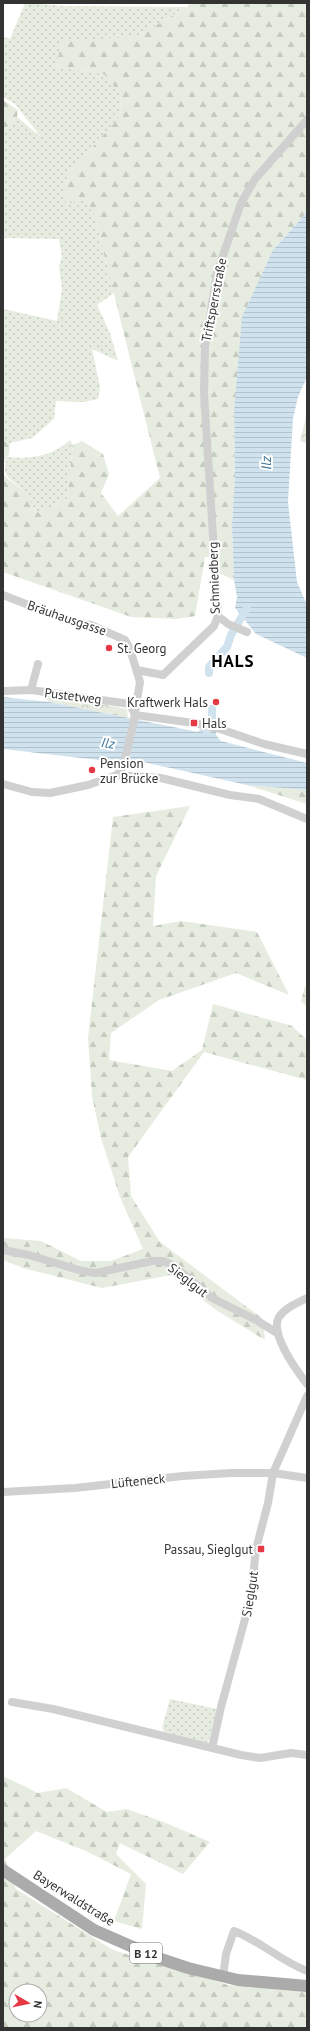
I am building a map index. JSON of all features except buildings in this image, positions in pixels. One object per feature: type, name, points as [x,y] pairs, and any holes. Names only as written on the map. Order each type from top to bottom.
[{"type":"main road","name":"Bayerwaldstraße","points":[[3,1870],[94,1930],[158,1958],[223,1977],[261,1983],[307,1986]]},
{"type":"street","name":"Triftsperrstraße","points":[[211,506],[204,393],[205,346],[217,273],[241,203],[255,178],[307,120]]},
{"type":"street","name":"Schmiedberg","points":[[137,670],[163,675],[214,626],[218,616],[211,506]]},
{"type":"street","name":"Bräuhausgasse","points":[[3,595],[69,621],[91,625],[125,640],[130,649],[140,682],[135,715],[123,767],[117,774]]},
{"type":"street","points":[[218,616],[228,624],[243,631]]},
{"type":"street","points":[[31,690],[38,664]]},
{"type":"street","name":"Pustetweg","points":[[3,690],[31,690],[130,704],[135,715]]},
{"type":"street","points":[[135,715],[220,729],[264,744],[307,754]]},
{"type":"street","points":[[3,784],[32,792],[50,793],[88,785],[117,774],[161,778],[230,795],[259,800],[307,819]]},
{"type":"street","name":"Sieglgut","points":[[3,1250],[29,1255],[82,1272],[96,1273],[152,1261],[163,1261],[174,1266],[212,1298],[256,1320],[277,1334]]},
{"type":"street","points":[[307,1298],[284,1310],[278,1318],[277,1334],[293,1363],[307,1384]]},
{"type":"street","name":"Sieglgut","points":[[212,1748],[221,1707],[251,1597],[256,1549],[268,1503],[273,1472],[307,1396]]},
{"type":"street","name":"Lüfteneck","points":[[3,1492],[75,1488],[183,1476],[273,1472],[307,1478]]},
{"type":"street","points":[[12,1702],[53,1709],[256,1758],[291,1753],[307,1755]]},
{"type":"street","points":[[223,1977],[226,1954],[234,1930],[250,1938],[297,1967],[307,1971]]},
{"type":"green space","points":[[25,3],[64,6],[187,7],[136,37],[62,42],[56,67],[104,74],[120,94],[121,115],[70,173],[65,185],[84,200],[94,214],[114,293],[97,305],[110,333],[118,361],[92,349],[100,387],[98,399],[84,402],[56,401],[54,419],[32,438],[10,443],[3,440],[3,309],[57,321],[62,289],[59,266],[62,257],[59,239],[3,238],[3,131],[17,117],[41,137],[15,104],[3,97],[3,37],[10,39]]},
{"type":"green space","points":[[190,3],[307,3],[307,212],[273,250],[234,411],[235,474],[232,525],[234,580],[219,573],[219,558],[205,557],[195,616],[176,619],[131,617],[3,572],[3,473],[22,490],[39,513],[67,499],[73,445],[82,441],[103,454],[109,474],[101,493],[118,516],[160,478],[94,214],[84,200],[66,204],[65,185],[70,173],[121,115],[120,94],[104,74],[56,67],[62,41],[136,37],[187,7]]},
{"type":"green space","points":[[3,100],[18,110],[17,117],[3,131]]},
{"type":"green space","points":[[307,412],[307,444],[300,441]]},
{"type":"green space","points":[[3,440],[10,443],[9,454],[3,464]]},
{"type":"green space","points":[[70,440],[73,445],[67,499],[39,513],[32,506],[20,487],[6,474],[5,465],[7,457],[25,458],[41,456],[56,450]]},
{"type":"green space","points":[[41,692],[127,709],[128,718],[49,702]]},
{"type":"green space","points":[[247,785],[307,790],[307,804]]},
{"type":"green space","points":[[190,806],[156,876],[153,926],[181,921],[257,932],[289,995],[236,973],[159,1000],[111,1033],[109,1060],[172,1071],[202,1050],[213,1004],[292,1026],[307,1040],[307,1080],[204,1052],[128,1157],[131,1196],[160,1242],[263,1319],[265,1340],[216,1310],[171,1275],[102,1288],[23,1268],[3,1260],[3,1238],[41,1241],[81,1261],[111,1261],[143,1249],[120,1197],[101,1138],[92,1096],[88,1038],[113,817]]},
{"type":"green space","points":[[305,986],[307,987],[307,1006],[301,1002]]},
{"type":"green space","points":[[170,1699],[217,1709],[209,1741],[205,1743],[165,1732],[162,1728]]},
{"type":"green space","points":[[3,1776],[38,1793],[66,1788],[107,1812],[127,1809],[166,1823],[210,1842],[183,1874],[120,1843],[116,1854],[146,1884],[142,1929],[114,1921],[131,1874],[86,1851],[36,1831],[5,1859],[16,1889],[113,1950],[228,1985],[307,1990],[307,2028],[3,2028]]},
{"type":"water","name":"Ilz","points":[[307,212],[307,377],[298,397],[293,418],[288,502],[297,582],[307,605],[307,658],[256,634],[235,608],[237,597],[234,580],[232,525],[235,474],[234,411],[242,317],[273,250]]},
{"type":"water","name":"Ilz","points":[[3,697],[49,702],[198,732],[203,726],[216,729],[216,735],[221,741],[307,763],[307,790],[247,785],[143,762],[116,762],[3,749]]},
{"type":"waterway","points":[[209,673],[209,667],[227,647],[231,635],[247,608]]},
{"type":"waterway","points":[[207,732],[212,719],[212,709]]},
{"type":"place","name":"St. Georg","points":[[109,648]]},
{"type":"place","name":"Kraftwerk Hals","points":[[216,702]]},
{"type":"place","name":"Hals","points":[[194,723]]},
{"type":"place","name":"Pension zur Brücke","points":[[92,770]]},
{"type":"place","name":"Passau, Sieglgut","points":[[261,1549]]},
{"type":"district","name":"HALS","points":[[233,661]]}]
